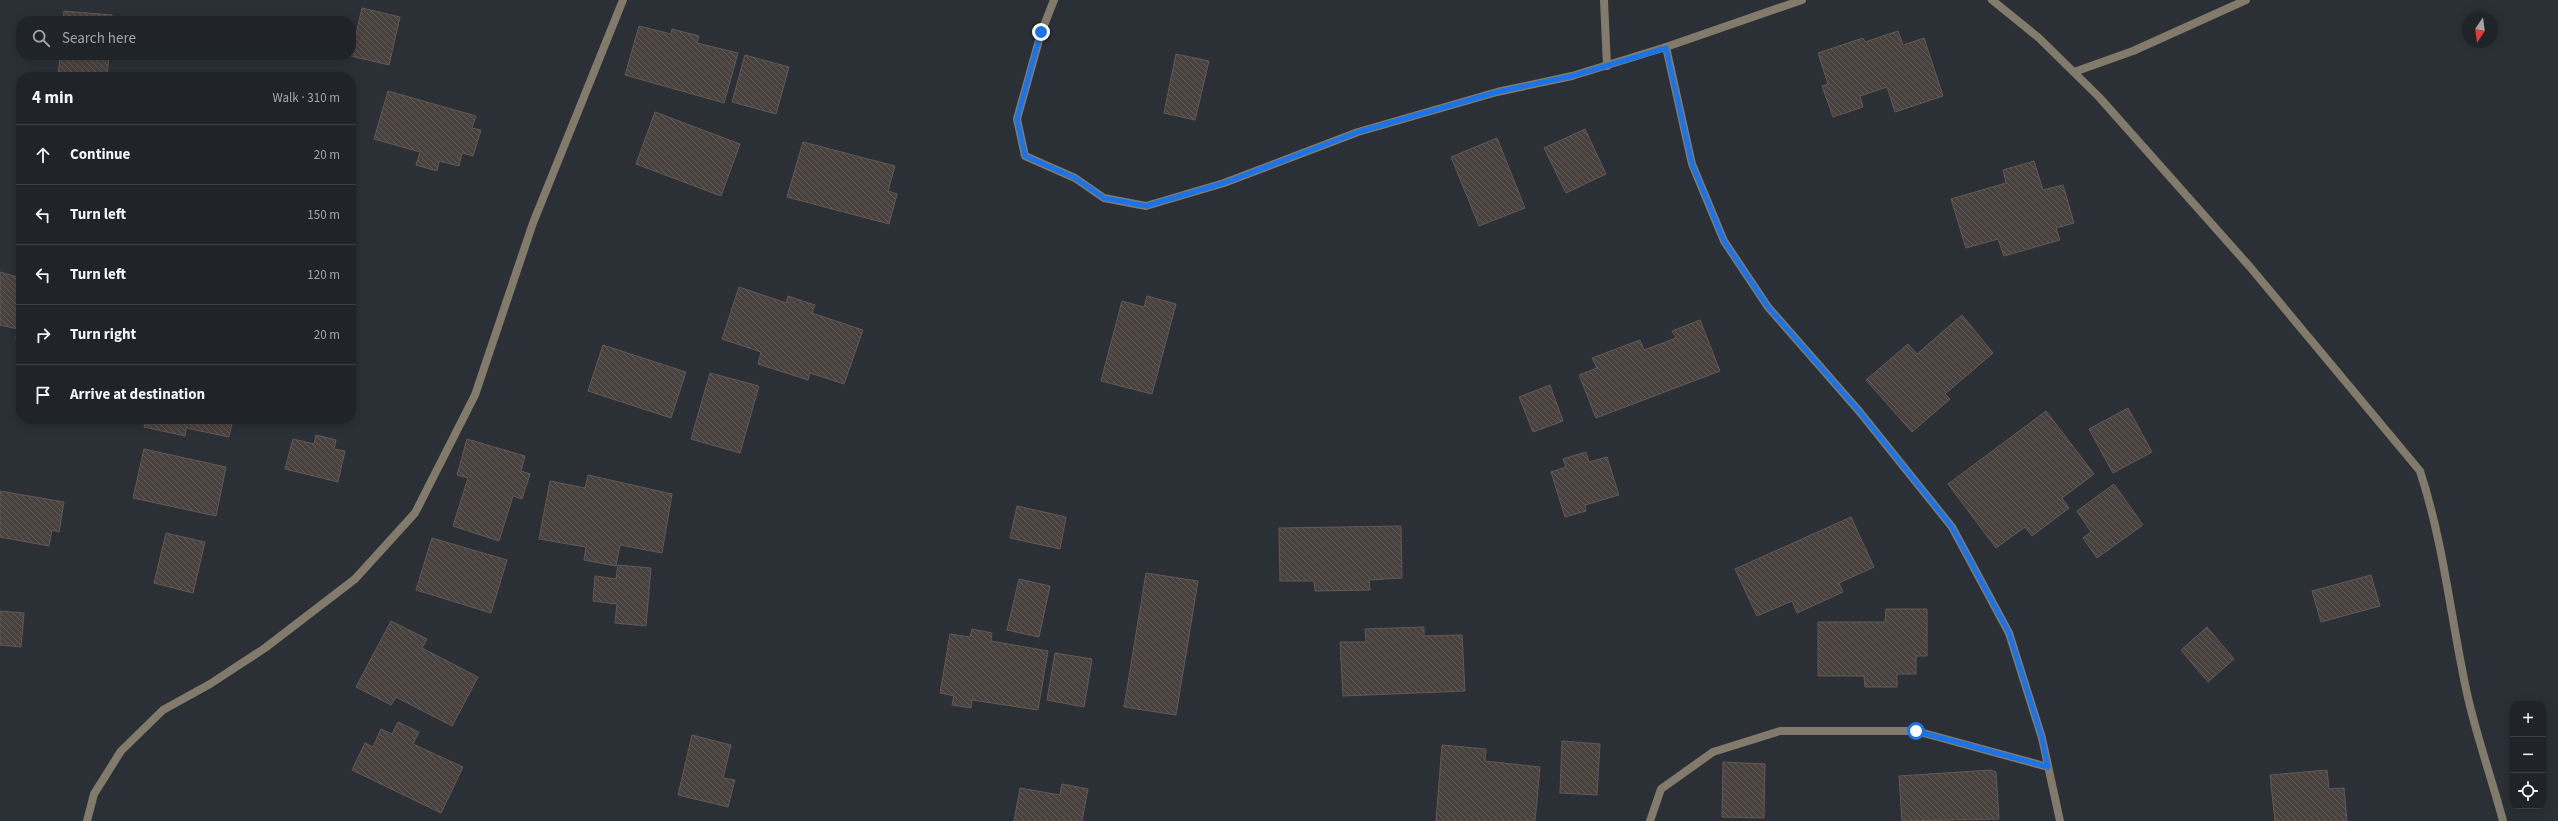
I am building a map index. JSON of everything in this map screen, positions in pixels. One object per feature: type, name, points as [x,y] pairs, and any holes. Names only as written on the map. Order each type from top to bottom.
[{"type":"street","points":[[87,821],[94,794],[121,751],[163,710],[210,684],[252,656],[356,579],[415,513],[475,395],[533,223],[624,0]]},
{"type":"street","points":[[1054,0],[1041,32],[1017,119],[1025,156],[1075,178],[1104,198],[1146,206],[1224,183],[1358,132],[1497,92],[1572,76],[1607,66],[1666,48],[1802,0]]},
{"type":"street","points":[[1604,0],[1607,66]]},
{"type":"street","points":[[1992,0],[2039,38],[2099,97],[2250,267],[2420,471],[2433,511],[2443,555],[2465,685],[2503,821]]},
{"type":"street","points":[[2074,72],[2133,51],[2246,0]]},
{"type":"street","points":[[1666,48],[1692,164],[1724,241],[1768,307],[1859,411],[1952,527],[2009,633],[2042,738],[2060,821]]},
{"type":"street","points":[[1650,821],[1661,789],[1713,752],[1780,731],[1916,731],[2048,767]]},
{"type":"building","points":[[362,8],[400,17],[389,65],[356,57],[356,34]]},
{"type":"building","points":[[64,11],[112,15],[112,16],[64,16]]},
{"type":"building","points":[[639,26],[671,34],[672,29],[699,36],[697,43],[738,53],[724,103],[625,75]]},
{"type":"building","points":[[1898,31],[1903,45],[1924,38],[1943,96],[1895,112],[1887,87],[1860,96],[1863,107],[1833,117],[1822,86],[1828,84],[1818,53],[1863,38],[1865,42]]},
{"type":"building","points":[[1176,54],[1209,61],[1195,120],[1164,113]]},
{"type":"building","points":[[745,55],[789,67],[776,114],[732,102]]},
{"type":"building","points":[[60,60],[109,60],[107,72],[58,72]]},
{"type":"building","points":[[388,91],[476,116],[472,128],[481,130],[473,156],[462,153],[459,166],[439,161],[437,171],[416,165],[420,152],[374,139]]},
{"type":"building","points":[[655,112],[740,144],[721,196],[636,164]]},
{"type":"building","points":[[1585,129],[1606,174],[1566,193],[1544,148]]},
{"type":"building","points":[[1497,138],[1525,208],[1479,226],[1451,157]]},
{"type":"building","points":[[803,142],[895,166],[888,191],[897,194],[889,224],[787,197]]},
{"type":"building","points":[[2034,161],[2043,190],[2063,185],[2074,223],[2056,228],[2060,240],[2004,256],[1998,239],[1966,248],[1951,199],[2006,183],[2003,170]]},
{"type":"building","points":[[0,272],[16,277],[16,329],[0,325]]},
{"type":"building","points":[[739,287],[786,303],[788,296],[815,305],[812,313],[863,330],[844,384],[810,373],[808,380],[758,364],[761,352],[722,339]]},
{"type":"building","points":[[1147,296],[1176,304],[1152,394],[1101,381],[1122,301],[1144,307]]},
{"type":"building","points":[[1962,315],[1993,353],[1945,394],[1950,399],[1912,432],[1866,380],[1908,344],[1917,354]]},
{"type":"building","points":[[1700,320],[1720,371],[1596,418],[1579,375],[1597,368],[1592,358],[1640,340],[1644,350],[1676,338],[1672,331]]},
{"type":"building","points":[[603,345],[686,372],[671,418],[588,391]]},
{"type":"building","points":[[710,373],[759,386],[740,453],[691,439]]},
{"type":"building","points":[[1550,385],[1563,421],[1533,432],[1519,397]]},
{"type":"building","points":[[2128,408],[2152,452],[2113,473],[2089,429]]},
{"type":"building","points":[[2046,411],[2094,474],[2062,498],[2069,508],[2032,536],[2025,527],[1996,548],[1948,484]]},
{"type":"building","points":[[145,424],[232,424],[229,437],[186,428],[185,436],[144,427]]},
{"type":"building","points":[[316,435],[336,440],[334,449],[345,451],[338,482],[285,469],[293,439],[314,444]]},
{"type":"building","points":[[467,439],[525,456],[521,471],[530,474],[522,499],[513,496],[499,541],[453,526],[468,478],[457,475]]},
{"type":"building","points":[[144,449],[226,467],[216,516],[133,498]]},
{"type":"building","points":[[1586,452],[1589,462],[1607,457],[1619,495],[1585,505],[1586,511],[1565,517],[1551,472],[1566,467],[1563,459]]},
{"type":"building","points":[[588,475],[672,494],[662,553],[620,545],[616,566],[584,560],[586,547],[539,539],[550,481],[585,488]]},
{"type":"building","points":[[2114,484],[2143,525],[2097,558],[2083,538],[2091,532],[2077,511]]},
{"type":"building","points":[[0,491],[64,502],[59,532],[52,530],[49,546],[0,537]]},
{"type":"building","points":[[1017,506],[1066,517],[1060,549],[1010,538]]},
{"type":"building","points":[[1851,517],[1874,567],[1839,583],[1843,592],[1797,613],[1792,601],[1757,616],[1735,569]]},
{"type":"building","points":[[1401,526],[1402,578],[1369,580],[1370,590],[1315,591],[1314,581],[1280,581],[1279,528]]},
{"type":"building","points":[[166,533],[205,542],[193,593],[154,583]]},
{"type":"building","points":[[432,538],[507,560],[491,613],[416,590]]},
{"type":"building","points":[[618,565],[651,568],[646,626],[615,623],[617,604],[593,601],[595,576],[616,579]]},
{"type":"building","points":[[1146,573],[1198,581],[1176,715],[1124,707]]},
{"type":"building","points":[[2371,575],[2380,606],[2321,622],[2312,591]]},
{"type":"building","points":[[1019,579],[1050,586],[1039,637],[1007,630]]},
{"type":"building","points":[[1886,609],[1927,609],[1927,656],[1916,656],[1916,674],[1897,674],[1897,687],[1865,687],[1864,676],[1818,676],[1818,622],[1885,622]]},
{"type":"building","points":[[0,611],[24,613],[21,647],[0,645]]},
{"type":"building","points":[[391,621],[427,639],[422,648],[478,677],[452,726],[396,697],[391,705],[356,687]]},
{"type":"building","points":[[1424,627],[1424,636],[1462,635],[1465,691],[1343,696],[1340,642],[1366,642],[1365,629]]},
{"type":"building","points":[[2207,627],[2234,659],[2208,682],[2181,650]]},
{"type":"building","points":[[972,629],[992,633],[991,641],[1048,651],[1038,710],[972,700],[971,708],[952,705],[954,696],[940,693],[950,634],[970,637]]},
{"type":"building","points":[[1055,653],[1092,659],[1084,707],[1047,700]]},
{"type":"building","points":[[398,722],[419,732],[413,744],[463,767],[441,813],[352,770],[365,743],[373,747],[381,729],[392,734]]},
{"type":"building","points":[[692,735],[731,745],[723,778],[735,780],[728,807],[678,795]]},
{"type":"building","points":[[1562,741],[1600,744],[1597,795],[1560,793]]},
{"type":"building","points":[[1442,745],[1486,749],[1485,761],[1540,767],[1535,821],[1436,821]]},
{"type":"building","points":[[1723,762],[1765,764],[1764,818],[1722,817]]},
{"type":"building","points":[[1991,770],[1996,772],[1999,819],[1902,821],[1899,776]]},
{"type":"building","points":[[2327,770],[2329,789],[2344,788],[2347,821],[2275,821],[2270,775]]},
{"type":"building","points":[[1062,784],[1088,789],[1082,821],[1014,821],[1020,788],[1060,795]]},
{"type":"route","points":[[1041,32],[1017,119],[1025,156],[1075,178],[1104,198],[1146,206],[1224,183],[1358,132],[1497,92],[1572,76],[1666,48],[1692,164],[1724,241],[1768,307],[1859,411],[1952,527],[2009,633],[2042,738],[2048,767],[1916,731]]}]
